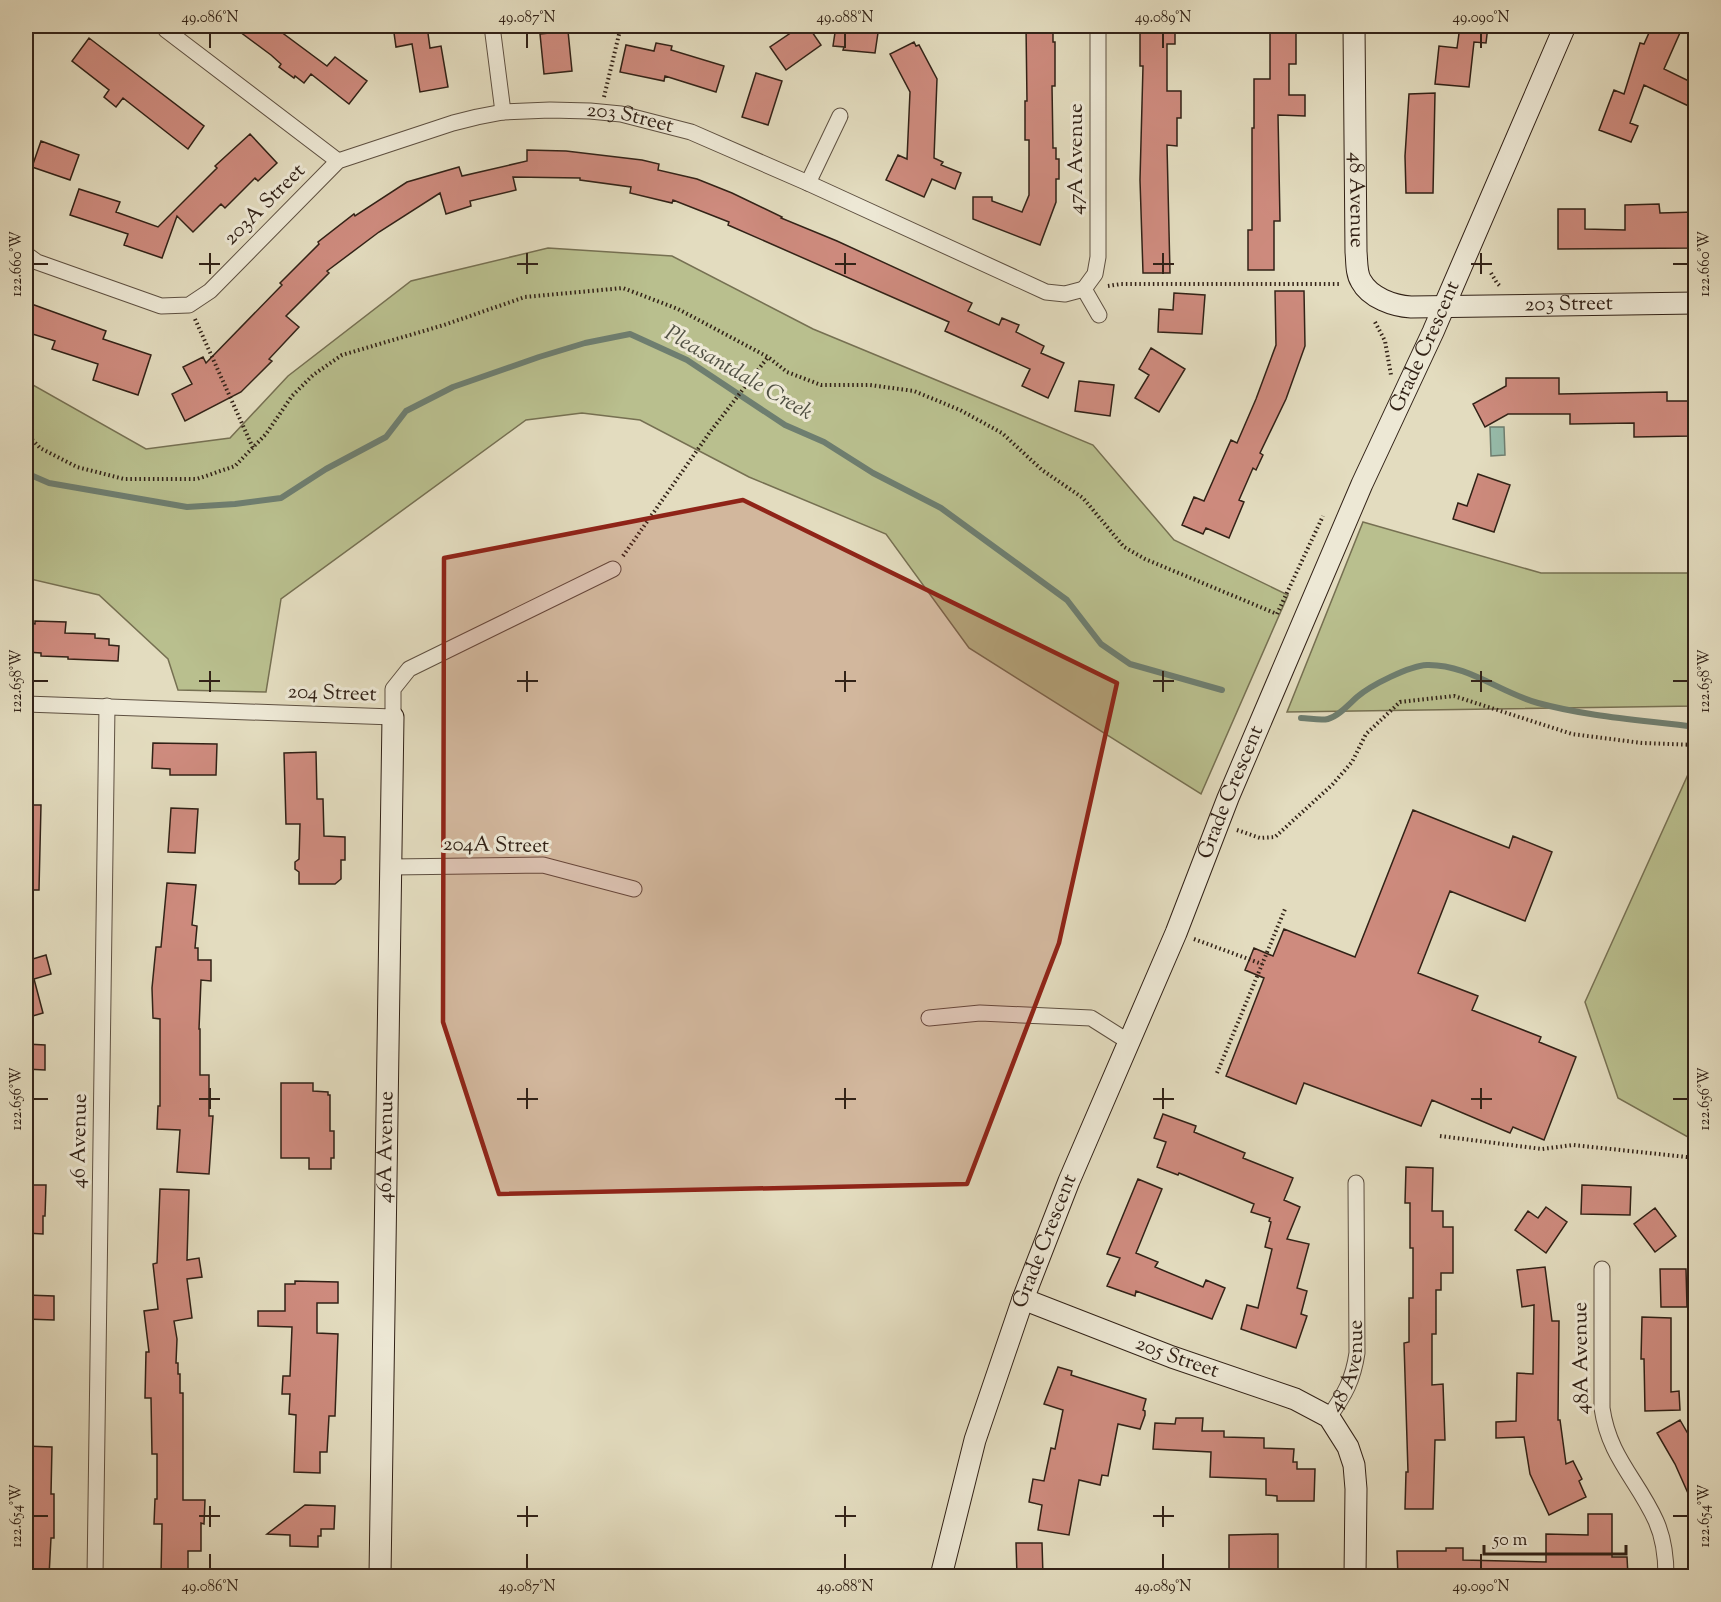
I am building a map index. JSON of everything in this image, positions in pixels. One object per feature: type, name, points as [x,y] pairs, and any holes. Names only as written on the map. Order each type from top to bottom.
[{"type":"street","points":[[163,26],[338,161]]},
{"type":"street","points":[[492,26],[503,112]]},
{"type":"street","name":"47A Avenue","points":[[1084,289],[1095,274],[1098,257],[1098,26]]},
{"type":"street","name":"48 Avenue","points":[[1354,26],[1356,252],[1361,282],[1377,297],[1397,306],[1444,307]]},
{"type":"street","name":"Grade Crescent","points":[[941,1576],[975,1440],[1023,1299],[1069,1181],[1176,933],[1228,798],[1362,484],[1444,307],[1565,26]]},
{"type":"street","name":"203 Street","points":[[338,161],[453,123],[503,112],[590,111],[641,118],[691,132],[1046,292],[1065,294],[1084,289]]},
{"type":"street","points":[[808,183],[840,116]]},
{"type":"street","name":"203A Street","points":[[189,305],[210,291],[338,161]]},
{"type":"street","points":[[26,254],[37,262],[161,306],[189,305]]},
{"type":"street","points":[[1084,289],[1099,315]]},
{"type":"street","name":"203 Street","points":[[1444,307],[1695,303]]},
{"type":"street","name":"204 Street","points":[[26,704],[393,717],[393,689],[410,669],[613,569]]},
{"type":"street","name":"46 Avenue","points":[[95,1576],[106,706]]},
{"type":"street","name":"46A Avenue","points":[[380,1576],[393,717]]},
{"type":"street","name":"204A Street","points":[[391,867],[543,865],[634,889]]},
{"type":"street","points":[[929,1018],[980,1013],[1090,1018],[1129,1042]]},
{"type":"street","name":"48 Avenue","points":[[1355,1576],[1354,1465],[1348,1447],[1329,1417],[1346,1392],[1354,1373],[1357,1353],[1356,1183]]},
{"type":"street","name":"48A Avenue","points":[[1602,1269],[1604,1424],[1614,1452],[1656,1521],[1664,1545],[1666,1576]]},
{"type":"street","name":"205 Street","points":[[1023,1299],[1162,1353],[1295,1399],[1329,1417]]},
{"type":"path","points":[[604,98],[621,26]]},
{"type":"path","points":[[1491,273],[1497,283]]},
{"type":"path","points":[[1084,289],[1121,284],[1341,284]]},
{"type":"path","points":[[26,434],[40,448],[77,467],[124,479],[197,479],[235,466],[266,434],[292,396],[314,375],[342,355],[444,325],[525,297],[623,288],[678,309],[768,357],[787,372],[821,385],[870,385],[914,391],[960,410],[1002,433],[1042,470],[1083,498],[1124,547],[1144,559],[1277,614],[1323,516]]},
{"type":"path","points":[[189,305],[253,448]]},
{"type":"path","points":[[1375,322],[1385,341],[1390,366],[1390,382]]},
{"type":"path","points":[[613,569],[710,432],[768,357]]},
{"type":"path","points":[[1237,830],[1260,838],[1275,837],[1332,785],[1352,762],[1366,734],[1400,702],[1454,696],[1572,734],[1642,743],[1695,745]]},
{"type":"path","points":[[1217,1073],[1285,909]]},
{"type":"path","points":[[1193,939],[1262,964]]},
{"type":"path","points":[[1440,1136],[1542,1149],[1574,1145],[1695,1158]]},
{"type":"highlighted area","points":[[743,500],[1117,683],[1059,943],[967,1184],[499,1194],[443,1022],[444,558]]},
{"type":"shaded area","points":[[548,248],[672,256],[813,329],[1093,445],[1174,540],[1288,595],[1201,794],[969,648],[886,534],[749,477],[640,420],[582,413],[526,420],[281,599],[266,692],[178,690],[168,659],[99,595],[26,578],[26,381],[146,449],[230,438],[288,376],[411,281]]},
{"type":"shaded area","points":[[1490,427],[1504,427],[1505,455],[1491,456]]},
{"type":"shaded area","points":[[1363,522],[1541,573],[1695,573],[1695,706],[1287,712]]},
{"type":"shaded area","points":[[1695,759],[1695,1141],[1618,1098],[1585,1002]]},
{"type":"building","points":[[232,26],[273,26],[327,66],[335,57],[367,81],[349,104],[311,74],[304,83],[295,76],[294,78],[279,67],[281,64],[271,55]]},
{"type":"building","points":[[393,26],[427,26],[430,48],[441,46],[448,87],[420,92],[412,44],[396,47]]},
{"type":"building","points":[[801,26],[808,26],[821,45],[786,70],[770,47]]},
{"type":"building","points":[[836,26],[879,26],[875,53],[843,50],[844,47],[833,46]]},
{"type":"building","points":[[1026,26],[1053,26],[1053,42],[1055,42],[1055,86],[1052,86],[1053,148],[1056,148],[1056,159],[1059,159],[1059,179],[1056,179],[1056,202],[1040,245],[973,219],[973,197],[992,197],[992,201],[1022,212],[1029,195],[1029,140],[1025,140]]},
{"type":"building","points":[[1140,26],[1175,26],[1175,44],[1167,44],[1167,91],[1181,91],[1181,118],[1177,118],[1177,146],[1167,145],[1170,273],[1143,273],[1140,180],[1143,66],[1140,66]]},
{"type":"building","points":[[1270,26],[1296,26],[1296,64],[1289,64],[1289,95],[1305,95],[1305,116],[1278,115],[1280,221],[1274,221],[1274,270],[1248,270],[1248,230],[1252,230],[1254,79],[1270,79]]},
{"type":"building","points":[[1460,26],[1488,26],[1486,43],[1474,42],[1469,87],[1435,84],[1439,46],[1457,48]]},
{"type":"building","points":[[1652,26],[1683,26],[1664,69],[1695,84],[1695,109],[1644,85],[1630,123],[1638,126],[1631,142],[1599,130],[1614,90],[1624,94],[1640,43],[1644,44]]},
{"type":"building","points":[[568,31],[572,71],[544,74],[540,34]]},
{"type":"building","points":[[89,38],[204,126],[188,149],[123,98],[116,107],[104,97],[109,90],[72,61]]},
{"type":"building","points":[[914,42],[916,46],[919,45],[937,79],[934,158],[943,162],[941,165],[961,173],[955,189],[932,179],[924,197],[886,180],[898,155],[907,159],[910,92],[890,54]]},
{"type":"building","points":[[656,43],[672,46],[671,50],[724,66],[716,92],[665,76],[664,81],[620,72],[626,45],[654,51]]},
{"type":"building","points":[[756,73],[782,81],[768,125],[742,117]]},
{"type":"building","points":[[1435,93],[1433,193],[1406,193],[1405,156],[1409,94]]},
{"type":"building","points":[[250,134],[277,163],[258,181],[255,178],[225,208],[221,204],[193,232],[177,216],[162,258],[124,245],[128,234],[70,215],[79,189],[120,202],[116,212],[158,227],[217,168],[215,166]]},
{"type":"building","points":[[41,141],[79,155],[70,180],[32,167]]},
{"type":"building","points":[[527,150],[566,151],[642,160],[659,164],[658,170],[697,179],[972,303],[968,311],[999,325],[1002,318],[1019,325],[1016,332],[1044,346],[1041,353],[1064,363],[1048,398],[1022,386],[1030,369],[945,331],[949,322],[728,225],[729,222],[673,200],[672,203],[630,193],[631,187],[580,180],[580,178],[513,177],[516,190],[470,201],[471,206],[446,214],[440,193],[379,232],[327,271],[329,273],[286,316],[299,327],[269,359],[272,361],[241,392],[185,421],[172,394],[192,384],[183,367],[203,357],[206,363],[282,285],[280,283],[319,244],[318,242],[354,214],[355,216],[407,182],[459,167],[462,176],[527,161]]},
{"type":"building","points":[[1659,204],[1660,213],[1695,212],[1695,248],[1558,249],[1558,209],[1585,209],[1585,229],[1625,230],[1625,205]]},
{"type":"building","points":[[1275,291],[1304,291],[1305,346],[1286,399],[1260,453],[1263,455],[1256,470],[1253,468],[1239,500],[1244,502],[1229,538],[1206,528],[1203,534],[1182,525],[1194,497],[1204,501],[1231,440],[1237,443],[1256,399],[1276,345]]},
{"type":"building","points":[[1174,293],[1205,295],[1202,334],[1158,332],[1159,309],[1173,310]]},
{"type":"building","points":[[26,302],[106,331],[103,339],[151,355],[138,395],[93,380],[98,364],[52,349],[55,341],[26,332]]},
{"type":"building","points":[[1151,348],[1185,369],[1159,412],[1135,398],[1149,375],[1139,369]]},
{"type":"building","points":[[1506,378],[1559,378],[1559,394],[1667,392],[1667,401],[1691,401],[1691,436],[1634,437],[1634,423],[1570,424],[1570,414],[1508,414],[1485,427],[1473,404],[1506,386]]},
{"type":"building","points":[[1079,381],[1114,385],[1110,416],[1075,411]]},
{"type":"building","points":[[1478,474],[1510,485],[1494,532],[1453,519],[1458,503],[1467,506]]},
{"type":"building","points":[[35,621],[66,622],[65,633],[95,634],[95,638],[109,639],[109,645],[119,646],[118,661],[68,659],[68,657],[41,656],[41,653],[26,652],[26,623],[35,624]]},
{"type":"building","points":[[153,743],[217,744],[216,775],[170,775],[170,769],[152,768]]},
{"type":"building","points":[[316,752],[317,799],[323,799],[324,836],[345,837],[345,860],[341,860],[341,879],[335,884],[299,884],[299,872],[295,869],[295,862],[299,859],[300,824],[286,824],[284,753]]},
{"type":"building","points":[[26,805],[41,805],[39,890],[26,890]]},
{"type":"building","points":[[171,808],[198,809],[195,853],[168,852]]},
{"type":"building","points":[[1413,810],[1509,848],[1513,836],[1552,852],[1525,921],[1450,891],[1418,973],[1478,996],[1472,1010],[1541,1037],[1539,1042],[1576,1057],[1544,1140],[1513,1127],[1510,1133],[1432,1100],[1421,1126],[1304,1083],[1296,1104],[1226,1076],[1264,978],[1245,970],[1254,948],[1273,956],[1284,929],[1355,957]]},
{"type":"building","points":[[167,883],[196,885],[192,925],[197,926],[195,948],[198,948],[198,960],[211,960],[211,981],[201,980],[199,1029],[200,1075],[209,1075],[209,1116],[213,1116],[209,1174],[177,1172],[180,1130],[157,1129],[158,1106],[160,1106],[160,1019],[153,1018],[152,988],[156,947],[161,947]]},
{"type":"building","points":[[46,955],[51,974],[34,979],[43,1013],[26,1018],[26,961]]},
{"type":"building","points":[[26,1044],[45,1045],[45,1070],[26,1069]]},
{"type":"building","points":[[281,1083],[313,1083],[313,1091],[328,1092],[330,1095],[330,1131],[334,1131],[334,1158],[331,1158],[331,1169],[309,1169],[309,1158],[281,1158]]},
{"type":"building","points":[[1163,1114],[1196,1126],[1194,1132],[1245,1153],[1243,1158],[1293,1178],[1284,1200],[1300,1207],[1287,1239],[1309,1244],[1297,1288],[1307,1291],[1301,1314],[1307,1316],[1296,1348],[1241,1329],[1247,1305],[1258,1308],[1272,1249],[1265,1247],[1270,1218],[1251,1212],[1254,1204],[1179,1173],[1178,1175],[1157,1167],[1166,1142],[1154,1138]]},
{"type":"building","points":[[1406,1167],[1433,1168],[1432,1211],[1443,1211],[1443,1227],[1453,1227],[1453,1273],[1441,1273],[1441,1290],[1436,1290],[1436,1334],[1432,1334],[1432,1385],[1443,1384],[1445,1440],[1435,1440],[1433,1509],[1405,1509],[1406,1472],[1408,1472],[1404,1343],[1409,1342],[1409,1298],[1413,1298],[1410,1203],[1405,1203]]},
{"type":"building","points":[[1138,1179],[1162,1189],[1136,1253],[1158,1262],[1155,1267],[1203,1287],[1206,1280],[1225,1288],[1212,1319],[1136,1291],[1135,1296],[1107,1286],[1120,1258],[1107,1254]]},
{"type":"building","points":[[26,1185],[46,1185],[43,1234],[26,1233]]},
{"type":"building","points":[[1582,1185],[1631,1187],[1630,1215],[1581,1214]]},
{"type":"building","points":[[160,1189],[189,1190],[187,1260],[199,1258],[202,1277],[187,1279],[192,1318],[174,1321],[177,1339],[176,1363],[178,1363],[178,1374],[180,1374],[180,1393],[183,1393],[183,1500],[205,1500],[204,1524],[201,1523],[201,1551],[188,1551],[188,1576],[161,1576],[162,1524],[154,1524],[155,1499],[157,1499],[157,1454],[152,1454],[151,1398],[145,1398],[146,1352],[149,1352],[144,1311],[158,1309],[153,1264],[157,1263]]},
{"type":"building","points":[[1546,1207],[1567,1222],[1546,1253],[1515,1230],[1528,1211],[1538,1218]]},
{"type":"building","points":[[1655,1208],[1676,1236],[1655,1252],[1634,1224]]},
{"type":"building","points":[[1545,1267],[1552,1321],[1559,1321],[1558,1420],[1560,1420],[1566,1464],[1573,1461],[1582,1479],[1579,1481],[1586,1497],[1549,1515],[1530,1474],[1524,1437],[1496,1438],[1496,1422],[1516,1421],[1517,1373],[1533,1374],[1534,1305],[1522,1307],[1517,1270]]},
{"type":"building","points":[[1660,1269],[1686,1269],[1687,1307],[1661,1307]]},
{"type":"building","points":[[295,1281],[338,1282],[338,1303],[317,1303],[317,1333],[338,1334],[335,1416],[329,1416],[327,1452],[320,1452],[320,1473],[294,1472],[296,1415],[289,1414],[290,1394],[282,1394],[283,1376],[290,1376],[292,1327],[258,1326],[258,1311],[285,1311],[285,1284],[295,1284]]},
{"type":"building","points":[[26,1295],[54,1296],[54,1320],[26,1319]]},
{"type":"building","points":[[1642,1317],[1671,1318],[1671,1392],[1679,1391],[1680,1410],[1645,1411],[1644,1359],[1641,1359]]},
{"type":"building","points":[[1058,1367],[1072,1371],[1071,1375],[1146,1399],[1143,1410],[1145,1415],[1140,1429],[1118,1424],[1108,1476],[1102,1475],[1100,1485],[1079,1480],[1069,1535],[1038,1530],[1042,1505],[1029,1502],[1033,1479],[1044,1481],[1051,1448],[1055,1449],[1063,1410],[1044,1404]]},
{"type":"building","points":[[1176,1418],[1203,1418],[1202,1431],[1224,1431],[1224,1437],[1264,1438],[1264,1448],[1294,1449],[1293,1462],[1297,1462],[1297,1469],[1315,1469],[1314,1501],[1277,1501],[1277,1496],[1266,1495],[1266,1479],[1210,1477],[1211,1452],[1153,1449],[1155,1423],[1175,1424]]},
{"type":"building","points":[[1680,1420],[1695,1446],[1695,1509],[1675,1464],[1657,1433]]},
{"type":"building","points":[[26,1446],[52,1447],[51,1494],[54,1494],[54,1538],[51,1538],[49,1576],[26,1576]]},
{"type":"building","points":[[305,1505],[335,1506],[334,1529],[321,1529],[321,1536],[318,1536],[318,1547],[290,1546],[290,1535],[267,1534]]},
{"type":"building","points":[[1588,1514],[1612,1514],[1612,1557],[1627,1557],[1628,1576],[1398,1576],[1397,1551],[1446,1551],[1446,1548],[1463,1548],[1463,1560],[1546,1562],[1546,1534],[1588,1535]]},
{"type":"building","points":[[1278,1534],[1278,1576],[1229,1576],[1229,1535]]},
{"type":"building","points":[[1016,1543],[1042,1543],[1043,1576],[1017,1576]]},
{"type":"waterway","name":"Pleasantdale Creek","points":[[26,473],[49,483],[187,507],[281,498],[326,469],[386,437],[406,411],[453,387],[585,343],[630,334],[687,360],[785,425],[824,442],[873,473],[941,508],[1067,600],[1101,644],[1130,664],[1222,690]]},
{"type":"waterway","name":"Pleasantdale Creek","points":[[1301,718],[1328,719],[1340,713],[1363,692],[1381,682],[1401,672],[1427,665],[1456,669],[1524,698],[1557,708],[1696,727]]}]
